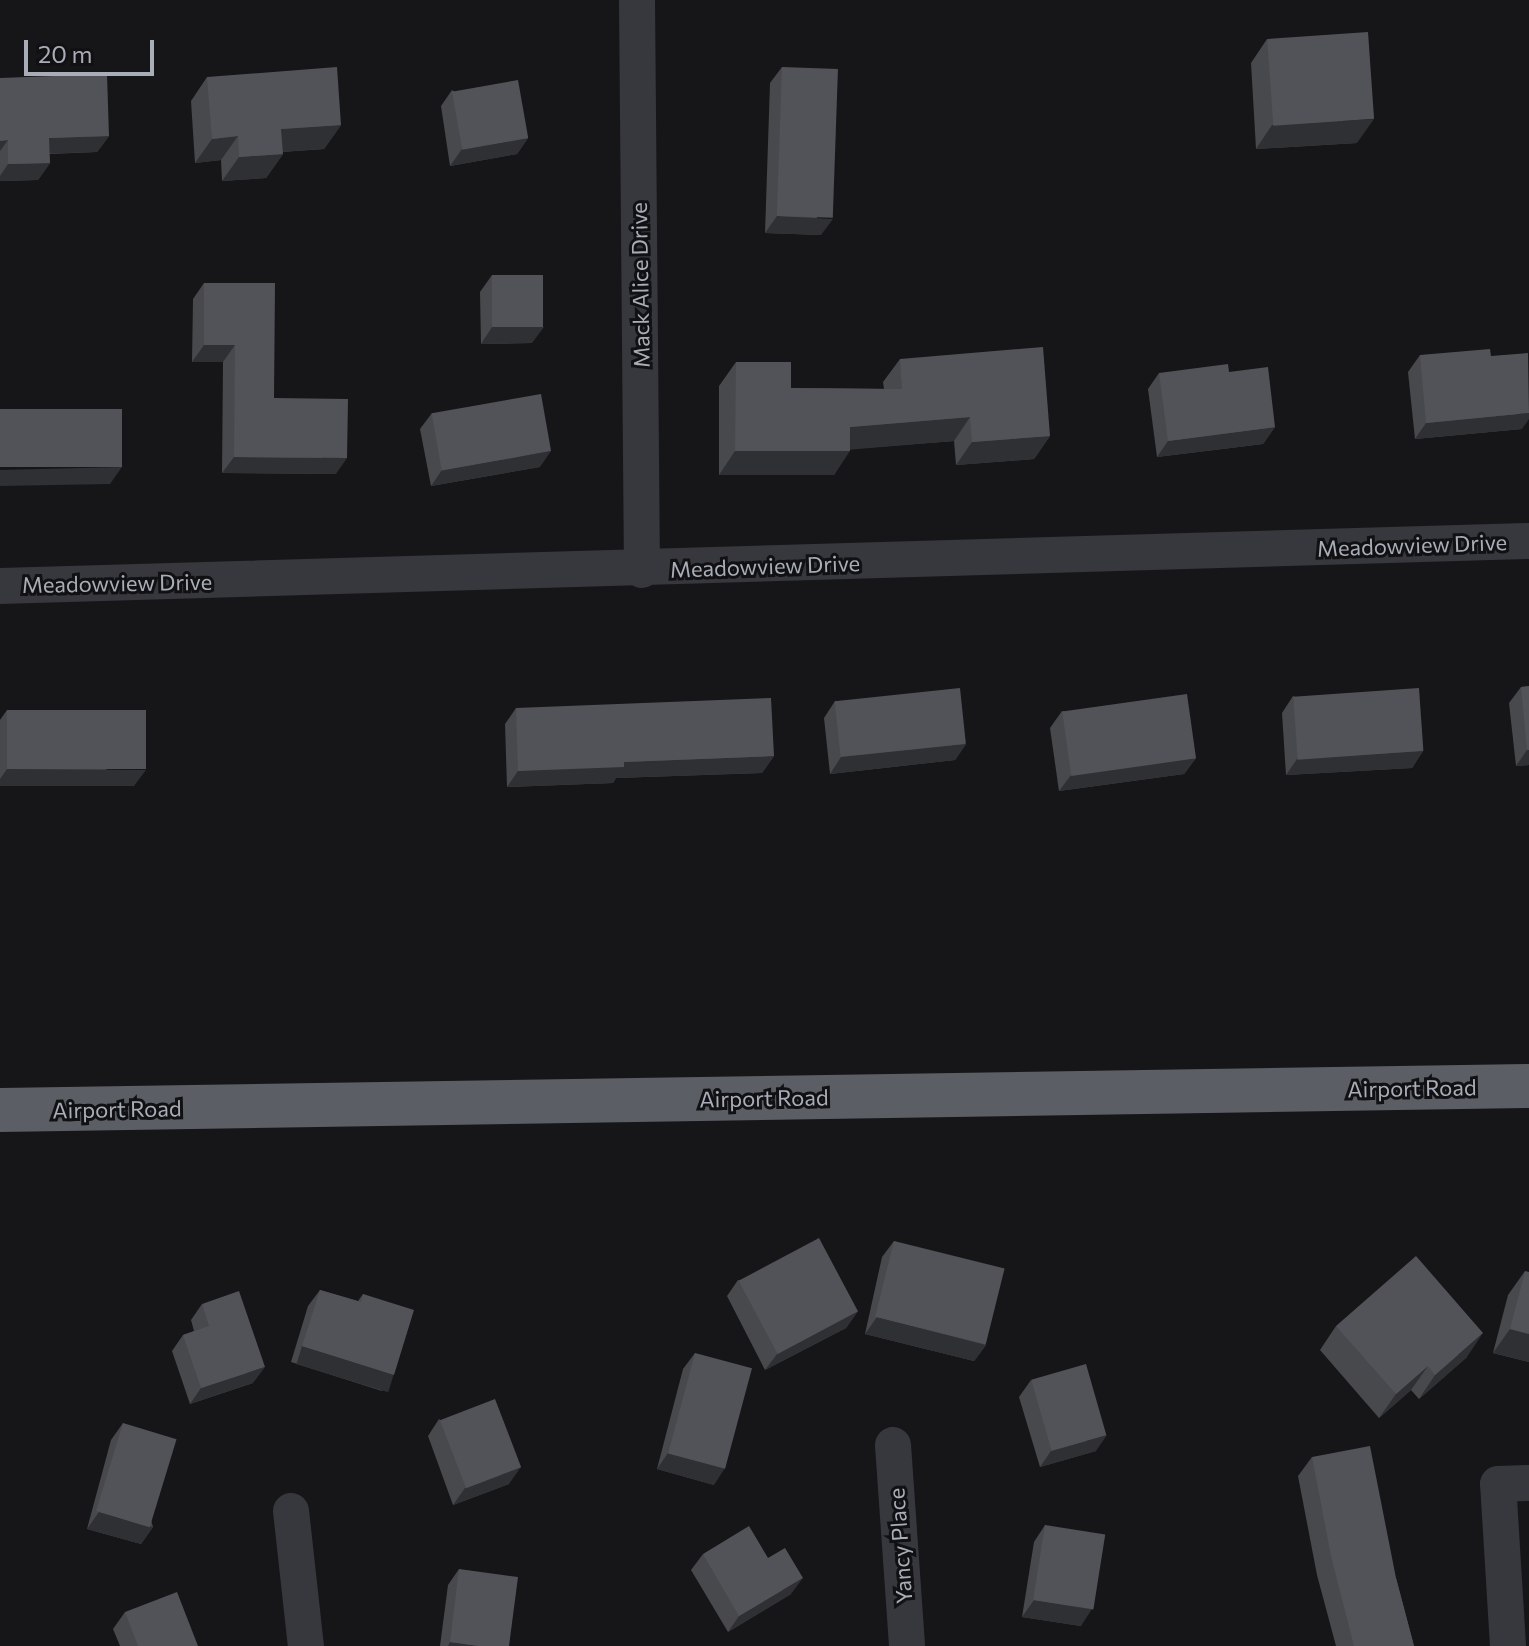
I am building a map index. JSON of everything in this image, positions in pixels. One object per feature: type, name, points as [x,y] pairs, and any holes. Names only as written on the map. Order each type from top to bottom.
[{"type":"highway","name":"Airport Road","points":[[0,1110],[1529,1086]]},
{"type":"street","name":"Mack Alice Drive","points":[[637,0],[642,570]]},
{"type":"street","name":"Meadowview Drive","points":[[0,586],[642,570],[1529,541]]},
{"type":"street","name":"Yancy Place","points":[[893,1445],[907,1646]]},
{"type":"street","points":[[1508,1646],[1513,1484]]},
{"type":"street","points":[[291,1511],[306,1646]]},
{"type":"building","points":[[1368,32],[1374,119],[1273,126],[1267,39]]},
{"type":"building","points":[[337,67],[341,125],[281,129],[283,154],[239,157],[238,136],[212,139],[207,77]]},
{"type":"building","points":[[782,67],[838,69],[833,218],[777,216]]},
{"type":"building","points":[[107,74],[109,136],[49,138],[50,163],[8,164],[8,140],[0,141],[0,78]]},
{"type":"building","points":[[518,80],[528,138],[462,150],[452,92]]},
{"type":"building","points":[[492,275],[543,275],[543,327],[492,327]]},
{"type":"building","points":[[204,283],[275,283],[274,398],[348,399],[347,458],[234,457],[235,345],[204,345]]},
{"type":"building","points":[[1043,347],[1050,436],[972,442],[970,417],[850,427],[850,451],[735,451],[736,362],[791,362],[791,388],[902,389],[900,359]]},
{"type":"building","points":[[1490,349],[1491,356],[1528,353],[1529,413],[1426,423],[1420,355]]},
{"type":"building","points":[[1228,364],[1229,372],[1268,367],[1275,427],[1168,441],[1159,373]]},
{"type":"building","points":[[541,394],[551,451],[442,470],[432,413]]},
{"type":"building","points":[[0,409],[122,409],[122,467],[0,467]]},
{"type":"building","points":[[1529,686],[1529,750],[1527,750],[1521,687]]},
{"type":"building","points":[[960,688],[966,744],[841,757],[835,701]]},
{"type":"building","points":[[1419,688],[1423,751],[1298,760],[1293,697]]},
{"type":"building","points":[[1187,694],[1196,758],[1071,776],[1062,712]]},
{"type":"building","points":[[771,698],[774,756],[624,762],[624,767],[518,771],[516,708]]},
{"type":"building","points":[[7,710],[146,710],[146,769],[7,769]]},
{"type":"building","points":[[819,1238],[858,1311],[778,1354],[739,1281]]},
{"type":"building","points":[[894,1241],[1005,1269],[986,1344],[875,1317]]},
{"type":"building","points":[[1416,1256],[1483,1333],[1435,1375],[1428,1366],[1396,1394],[1336,1326]]},
{"type":"building","points":[[1525,1271],[1529,1272],[1529,1334],[1510,1329]]},
{"type":"building","points":[[320,1290],[361,1302],[363,1294],[414,1310],[394,1375],[302,1346]]},
{"type":"building","points":[[239,1291],[265,1367],[201,1388],[183,1335],[209,1326],[202,1304]]},
{"type":"building","points":[[695,1353],[752,1368],[725,1469],[668,1453]]},
{"type":"building","points":[[1086,1364],[1106,1435],[1052,1451],[1031,1380]]},
{"type":"building","points":[[495,1399],[521,1467],[466,1488],[440,1420]]},
{"type":"building","points":[[123,1423],[177,1439],[150,1527],[96,1511]]},
{"type":"building","points":[[1370,1446],[1396,1578],[1414,1646],[1354,1646],[1331,1556],[1312,1457]]},
{"type":"building","points":[[1045,1525],[1105,1535],[1093,1610],[1033,1600]]},
{"type":"building","points":[[749,1526],[768,1558],[785,1548],[803,1578],[739,1616],[703,1554]]},
{"type":"building","points":[[459,1569],[518,1577],[509,1646],[450,1642]]},
{"type":"building","points":[[177,1592],[198,1646],[138,1646],[125,1612]]}]
